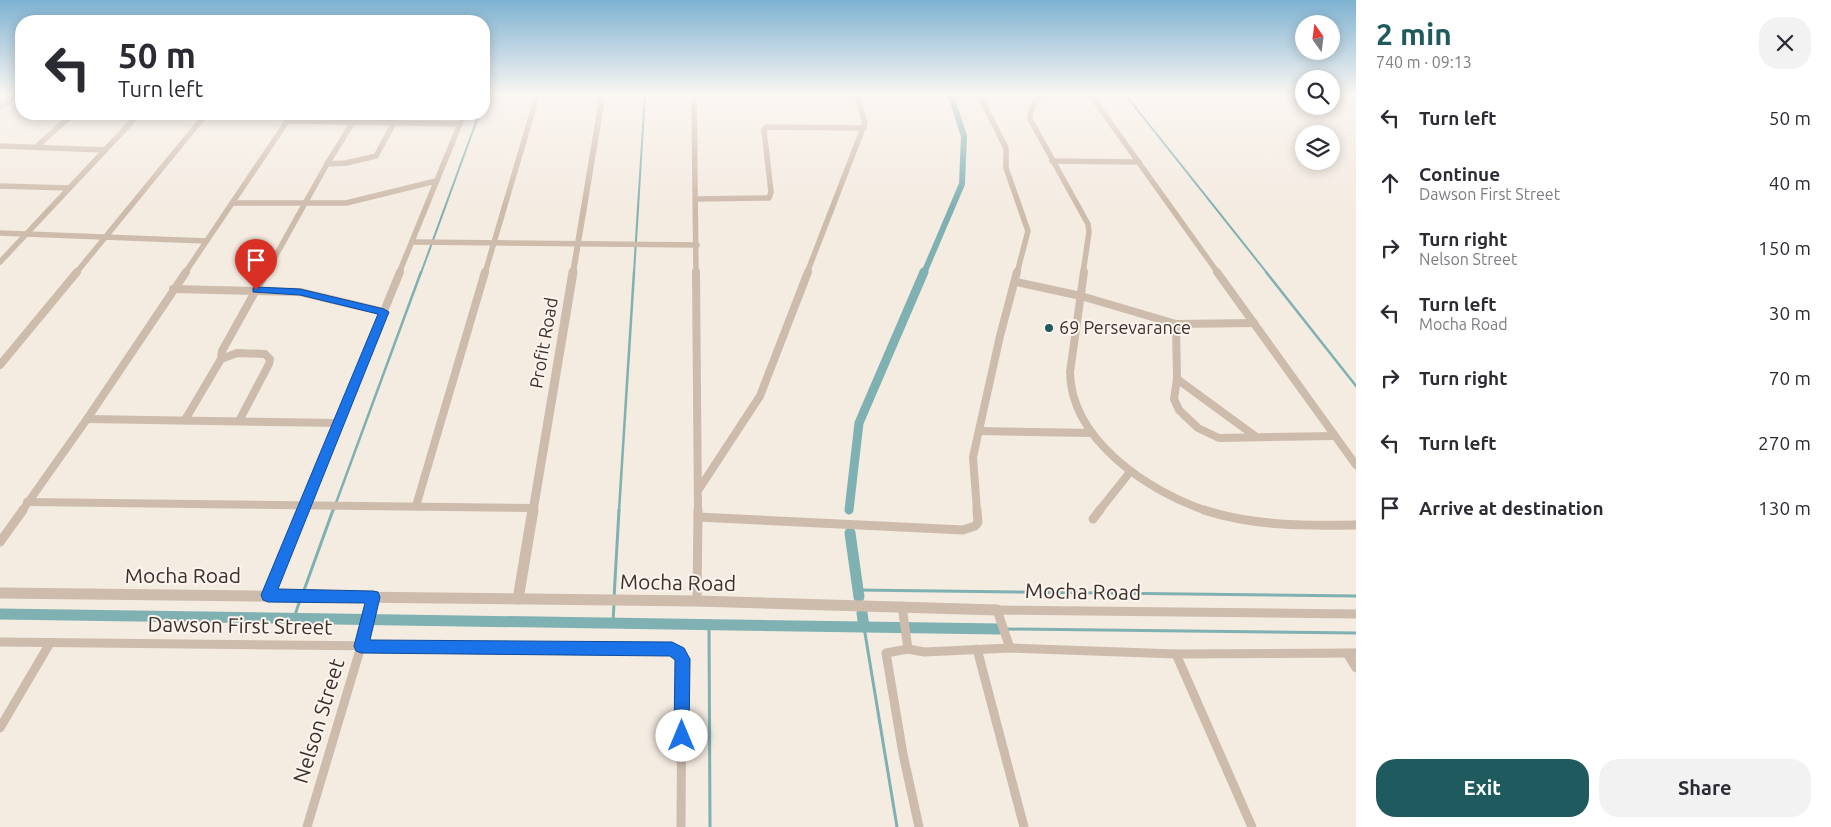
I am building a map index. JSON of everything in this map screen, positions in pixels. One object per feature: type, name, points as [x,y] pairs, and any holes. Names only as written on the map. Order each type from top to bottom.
[{"type":"street","points":[[36,147],[54,132]]},
{"type":"street","points":[[0,262],[122,132]]},
{"type":"street","points":[[0,365],[192,132]]},
{"type":"street","points":[[0,542],[87,419],[280,132]]},
{"type":"street","points":[[186,420],[221,359],[222,351],[306,204],[326,164],[347,132]]},
{"type":"street","points":[[326,164],[346,163],[376,156],[389,132]]},
{"type":"street","points":[[268,595],[457,132]]},
{"type":"street","points":[[416,506],[527,132]]},
{"type":"street","name":"Profit Road","points":[[518,599],[596,132]]},
{"type":"street","points":[[695,132],[697,245],[697,602]]},
{"type":"street","points":[[696,199],[770,198],[771,192],[764,132]]},
{"type":"street","points":[[698,490],[760,396],[863,132]]},
{"type":"street","points":[[698,517],[930,529],[970,528],[978,522],[973,457],[1000,336],[1016,282],[1028,231],[1006,168],[1006,148],[998,132]]},
{"type":"street","points":[[1037,132],[1088,224],[1089,232],[1070,380],[1082,420],[1092,433],[1113,458],[1154,488],[1191,505],[1225,517],[1293,526],[1356,525]]},
{"type":"street","points":[[1117,132],[1356,465]]},
{"type":"street","points":[[0,146],[105,150]]},
{"type":"street","points":[[1052,161],[1139,162]]},
{"type":"street","points":[[232,203],[346,203],[436,181]]},
{"type":"street","points":[[0,186],[69,188]]},
{"type":"street","points":[[0,233],[206,241]]},
{"type":"street","points":[[412,242],[697,245]]},
{"type":"street","points":[[1016,282],[1080,296],[1176,324],[1254,323]]},
{"type":"street","points":[[173,289],[300,292],[384,312]]},
{"type":"street","points":[[1176,324],[1177,379],[1174,399],[1179,410],[1198,428],[1219,438],[1335,436]]},
{"type":"street","points":[[221,359],[237,353],[250,352],[265,354],[270,359],[239,421]]},
{"type":"street","points":[[1177,379],[1255,436]]},
{"type":"street","points":[[87,419],[339,423]]},
{"type":"street","points":[[979,431],[1092,433]]},
{"type":"street","points":[[1093,519],[1130,472]]},
{"type":"street","points":[[27,502],[533,508]]},
{"type":"street","name":"Mocha Road","points":[[0,593],[268,595],[371,602],[518,599],[697,602],[903,611],[997,610],[1356,614]]},
{"type":"street","name":"Nelson Street","points":[[307,827],[365,633],[371,602]]},
{"type":"street","points":[[997,610],[1010,648]]},
{"type":"street","points":[[903,611],[908,649]]},
{"type":"street","name":"Dawson First Street","points":[[0,642],[672,649],[681,656],[682,827]]},
{"type":"street","points":[[0,728],[50,643]]},
{"type":"street","points":[[919,827],[903,754],[886,653],[908,649],[924,652],[1010,648],[1176,654],[1352,653],[1356,668]]},
{"type":"street","points":[[977,649],[1024,827]]},
{"type":"street","points":[[1176,654],[1252,827]]},
{"type":"waterway","points":[[421,273],[473,132]]},
{"type":"waterway","points":[[634,273],[643,132]]},
{"type":"waterway","points":[[924,273],[962,184],[963,132]]},
{"type":"waterway","points":[[1155,132],[1267,273]]},
{"type":"waterway","points":[[333,511],[421,272]]},
{"type":"waterway","points":[[619,511],[634,272]]},
{"type":"waterway","points":[[849,510],[859,423],[924,272]]},
{"type":"waterway","points":[[1266,272],[1356,386]]},
{"type":"waterway","points":[[303,593],[333,510]]},
{"type":"waterway","points":[[614,598],[619,510]]},
{"type":"waterway","points":[[850,533],[859,597]]},
{"type":"waterway","points":[[857,590],[1356,596]]},
{"type":"waterway","points":[[294,618],[300,600]]},
{"type":"waterway","points":[[613,622],[614,603]]},
{"type":"waterway","points":[[862,613],[864,627]]},
{"type":"waterway","points":[[0,614],[864,627]]},
{"type":"waterway","points":[[709,624],[710,827]]},
{"type":"waterway","points":[[864,627],[897,827]]},
{"type":"waterway","points":[[864,627],[1000,629]]},
{"type":"waterway","points":[[1007,629],[1356,633]]},
{"type":"place","name":"69 Persevarance","points":[[1049,328]]},
{"type":"route","points":[[256,290],[300,292],[384,312],[268,595],[373,597],[361,646],[672,649],[679,653],[682,659],[682,736]]}]
